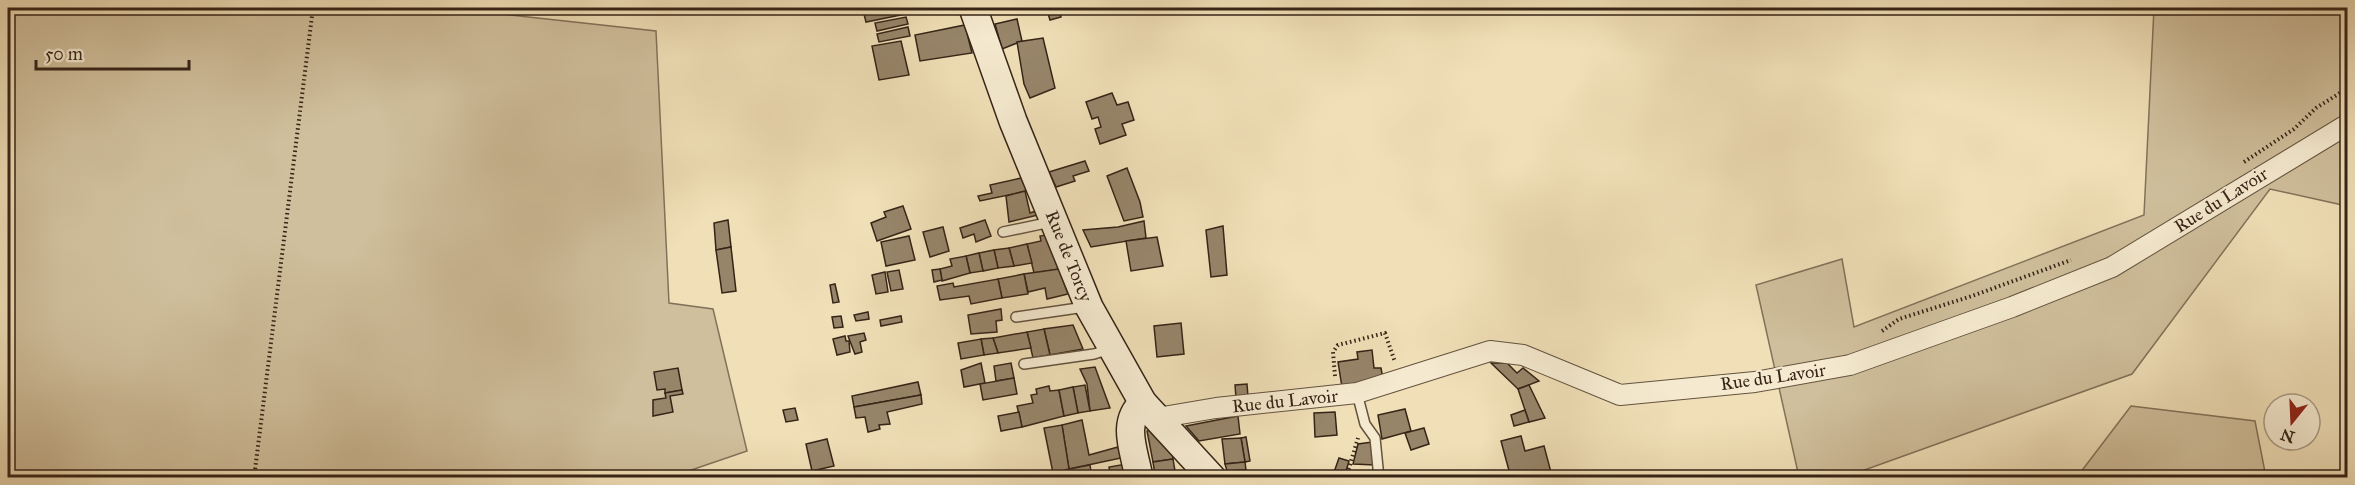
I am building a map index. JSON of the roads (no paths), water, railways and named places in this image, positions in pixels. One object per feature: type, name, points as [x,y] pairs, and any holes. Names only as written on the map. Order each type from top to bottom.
[{"type":"street","name":"Rue de Torcy","points":[[973,8],[1013,121],[1089,306],[1150,411],[1212,477]]},
{"type":"street","name":"Rue du Lavoir","points":[[1150,411],[1216,408],[1336,397],[1357,393],[1490,351],[1523,355],[1620,395],[1755,382],[1850,366],[2012,307],[2112,267],[2348,124]]},
{"type":"street","points":[[1139,477],[1129,429],[1134,411],[1150,411]]},
{"type":"lane","points":[[1004,232],[1054,222]]},
{"type":"lane","points":[[1016,317],[1089,306]]},
{"type":"lane","points":[[1024,364],[1094,354],[1112,348]]},
{"type":"lane","points":[[1357,393],[1365,424],[1375,438],[1379,477]]}]
